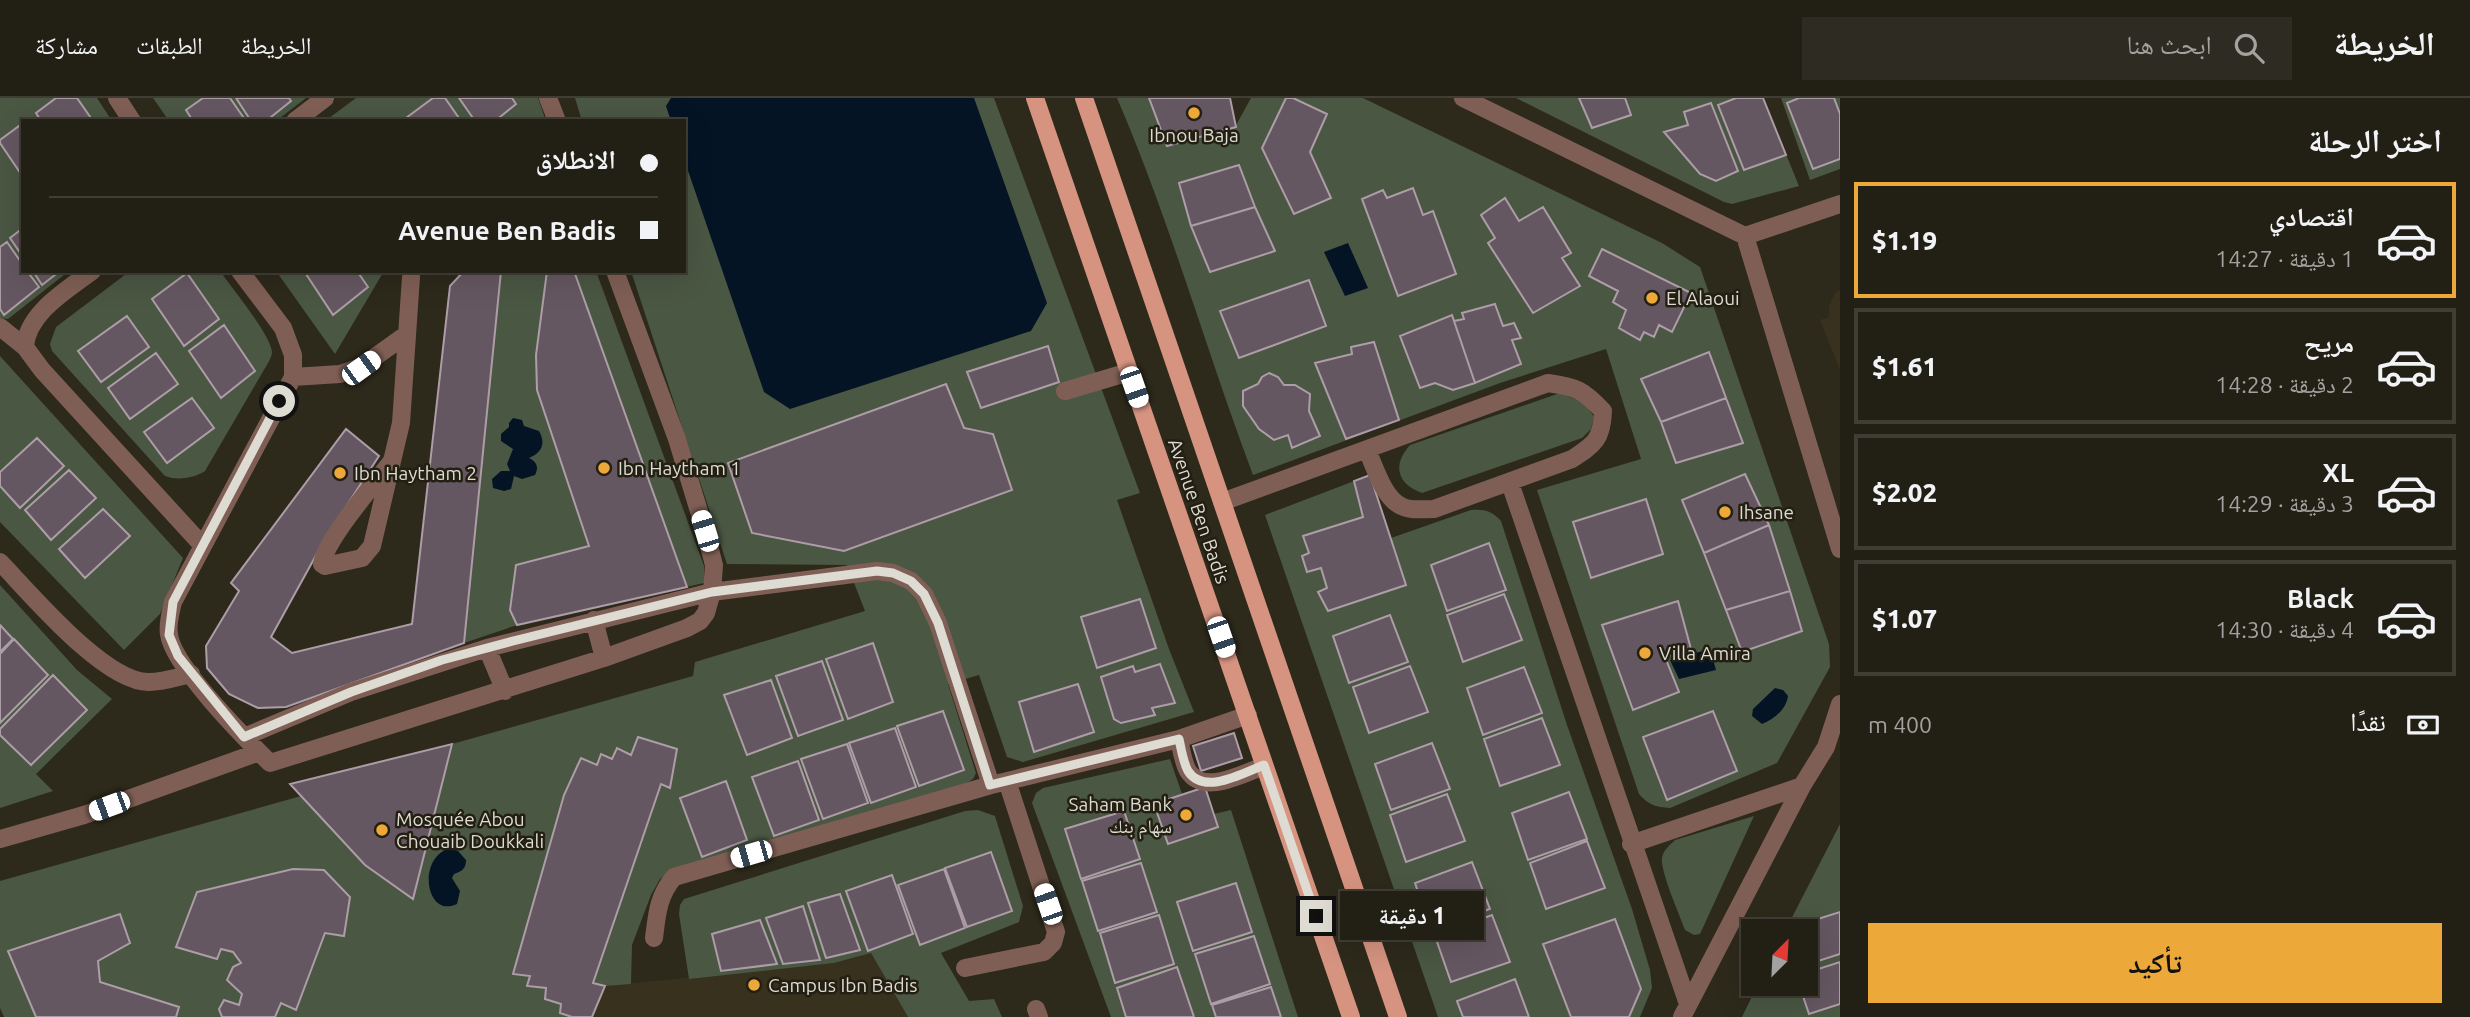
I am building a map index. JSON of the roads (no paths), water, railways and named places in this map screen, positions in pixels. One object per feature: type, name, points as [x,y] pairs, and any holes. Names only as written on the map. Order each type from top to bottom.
[{"type":"main road","name":"Avenue Ben Badis","points":[[1035,98],[1351,1017]]},
{"type":"main road","name":"Avenue Ben Badis","points":[[1084,98],[1398,1017]]},
{"type":"street","points":[[117,98],[131,119]]},
{"type":"street","points":[[298,119],[325,98]]},
{"type":"street","points":[[548,98],[556,119]]},
{"type":"street","points":[[1463,98],[1745,236],[1840,204]]},
{"type":"street","points":[[1745,236],[1840,549]]},
{"type":"street","points":[[25,347],[26,333],[38,317],[54,300],[89,273]]},
{"type":"street","points":[[242,273],[283,328],[293,355],[293,377],[173,602],[169,635],[178,656],[191,674],[244,737],[270,763],[505,691],[604,658],[700,621],[710,605],[714,565],[677,439],[616,273]]},
{"type":"street","points":[[392,461],[350,514],[324,556],[322,565],[362,558],[369,552],[392,461],[401,423],[411,277]]},
{"type":"street","points":[[0,327],[25,347],[202,545]]},
{"type":"street","points":[[293,377],[340,374],[361,368],[407,334]]},
{"type":"street","points":[[1065,391],[1129,372]]},
{"type":"street","points":[[1223,502],[1548,383],[1571,386],[1587,394],[1603,411],[1602,431],[1592,446],[1572,459],[1434,509],[1401,506],[1387,493],[1367,450]]},
{"type":"street","points":[[1510,483],[1685,1011]]},
{"type":"street","points":[[0,562],[68,633],[113,671],[147,682],[191,674]]},
{"type":"street","points":[[244,737],[351,692],[487,648],[594,620],[712,592],[877,571],[893,573],[911,581],[924,594],[938,623],[1048,904],[1056,932],[1053,943],[1044,952],[965,968]]},
{"type":"street","points":[[594,620],[604,658]]},
{"type":"street","points":[[487,648],[505,691]]},
{"type":"street","points":[[1685,1011],[1802,786],[1833,743],[1840,705]]},
{"type":"street","points":[[654,937],[658,905],[674,877],[999,783],[1179,739],[1248,715]]},
{"type":"street","points":[[1179,739],[1188,771],[1200,782],[1216,783],[1264,765]]},
{"type":"street","points":[[0,839],[84,815],[259,752]]},
{"type":"street","points":[[1632,845],[1802,786]]},
{"type":"water","points":[[671,98],[974,98],[1047,303],[1031,331],[790,409],[764,392],[686,165],[686,119],[670,119],[666,106]]},
{"type":"water","points":[[1348,243],[1368,288],[1345,296],[1324,252]]},
{"type":"water","points":[[513,418],[522,420],[524,426],[539,431],[542,443],[537,453],[529,458],[536,465],[535,475],[522,479],[514,476],[511,489],[504,491],[493,488],[492,479],[501,471],[510,471],[507,464],[513,449],[501,441],[501,434],[509,427]]},
{"type":"water","points":[[1710,649],[1716,670],[1679,679],[1670,660]]},
{"type":"water","points":[[1775,688],[1783,690],[1788,696],[1787,701],[1779,713],[1762,724],[1752,716],[1753,709]]},
{"type":"water","points":[[450,848],[458,851],[466,863],[452,878],[460,891],[457,904],[446,906],[438,903],[432,896],[429,874],[432,863],[439,854]]},
{"type":"place","name":"Ibnou Baja","points":[[1194,113]]},
{"type":"place","name":"El Alaoui","points":[[1652,298]]},
{"type":"place","name":"Ibn Haytham 1","points":[[604,468]]},
{"type":"place","name":"Ibn Haytham 2","points":[[340,473]]},
{"type":"place","name":"Ihsane","points":[[1725,512]]},
{"type":"place","name":"Villa Amira","points":[[1645,653]]},
{"type":"place","name":"Saham Bank سهام بنك","points":[[1186,815]]},
{"type":"place","name":"Mosquée Abou Chouaib Doukkali","points":[[382,830]]},
{"type":"place","name":"Campus Ibn Badis","points":[[754,985]]}]
